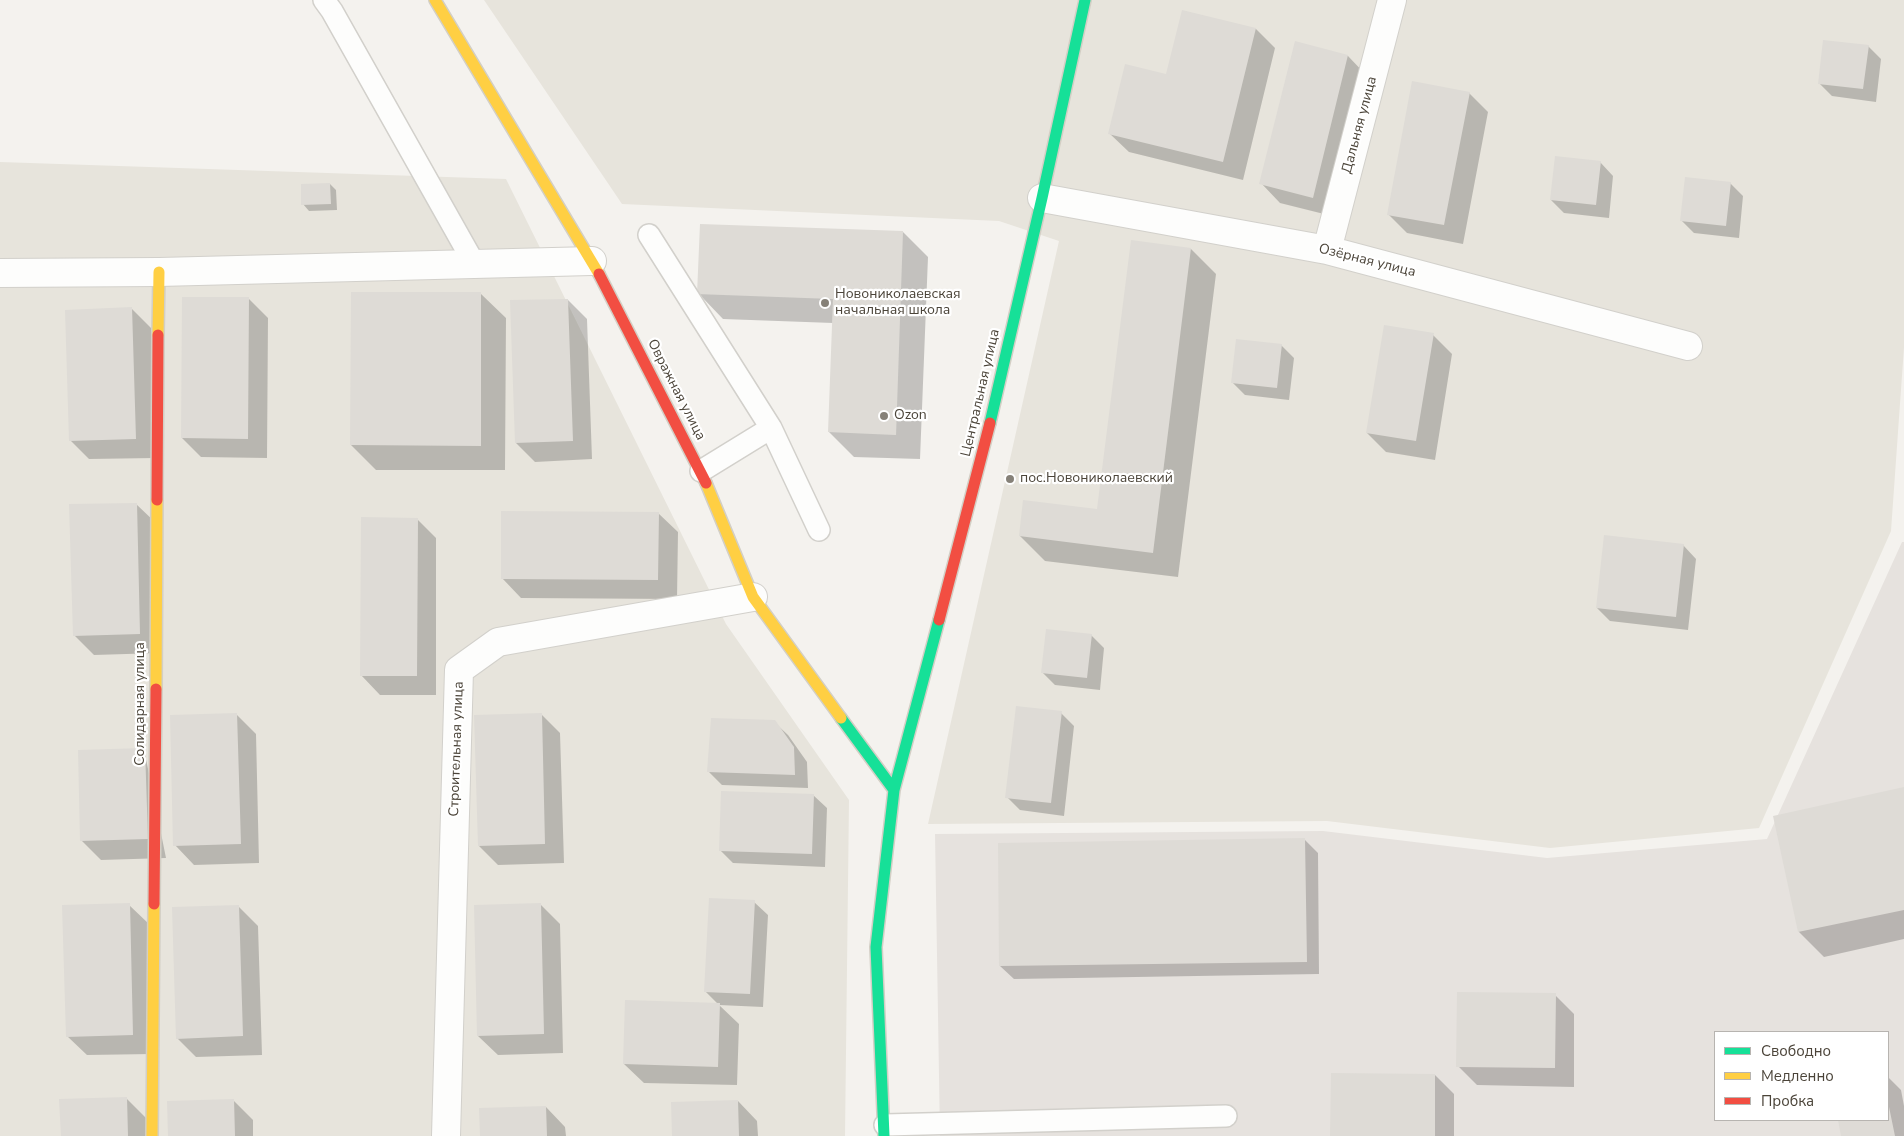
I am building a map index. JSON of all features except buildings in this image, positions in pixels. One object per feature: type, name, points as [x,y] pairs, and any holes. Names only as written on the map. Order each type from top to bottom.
[{"type":"street","name":"Овражная улица","points":[[435,0],[592,261],[701,471],[753,597],[894,790]]},
{"type":"street","name":"Центральная улица","points":[[884,1131],[876,947],[894,790],[978,474],[1042,198],[1085,0]]},
{"type":"street","name":"Дальняя улица","points":[[1327,250],[1392,0]]},
{"type":"street","name":"Озёрная улица","points":[[1042,198],[1327,250],[1688,346]]},
{"type":"street","points":[[0,273],[159,272],[592,261]]},
{"type":"street","name":"Солидарная улица","points":[[152,1136],[159,272]]},
{"type":"street","name":"Строительная улица","points":[[446,1136],[459,670],[498,642],[753,597]]},
{"type":"lane","points":[[324,0],[332,11],[475,265]]},
{"type":"lane","points":[[649,235],[771,428],[819,530]]},
{"type":"lane","points":[[701,471],[771,428]]},
{"type":"lane","points":[[884,1131],[1226,1116]]},
{"type":"shaded area","points":[[484,0],[1904,0],[1904,347],[1891,531],[1759,828],[1550,848],[1327,821],[928,824],[1059,241],[999,221],[622,204]]},
{"type":"shaded area","points":[[0,162],[506,179],[726,624],[849,800],[845,1136],[0,1136]]},
{"type":"shaded area","points":[[1902,542],[1904,542],[1904,1136],[940,1136],[935,834],[1323,831],[1547,858],[1767,839]]},
{"type":"traffic: fast","points":[[990,423],[1085,0]]},
{"type":"traffic: fast","points":[[884,1136],[876,947],[894,790],[939,620]]},
{"type":"traffic: fast","points":[[841,718],[894,790]]},
{"type":"traffic: slow","points":[[435,0],[599,274]]},
{"type":"traffic: slow","points":[[158,335],[159,272]]},
{"type":"traffic: slow","points":[[706,483],[753,597],[841,718]]},
{"type":"traffic: slow","points":[[156,689],[157,500]]},
{"type":"traffic: slow","points":[[152,1136],[154,904]]},
{"type":"traffic: jam","points":[[599,274],[706,483]]},
{"type":"traffic: jam","points":[[157,500],[158,335]]},
{"type":"traffic: jam","points":[[939,620],[990,423]]},
{"type":"traffic: jam","points":[[154,904],[156,689]]},
{"type":"place","name":"Новониколаевская начальная школа","points":[[825,303]]},
{"type":"place","name":"Ozon","points":[[884,416]]},
{"type":"place","name":"пос.Новониколаевский","points":[[1010,479]]}]
